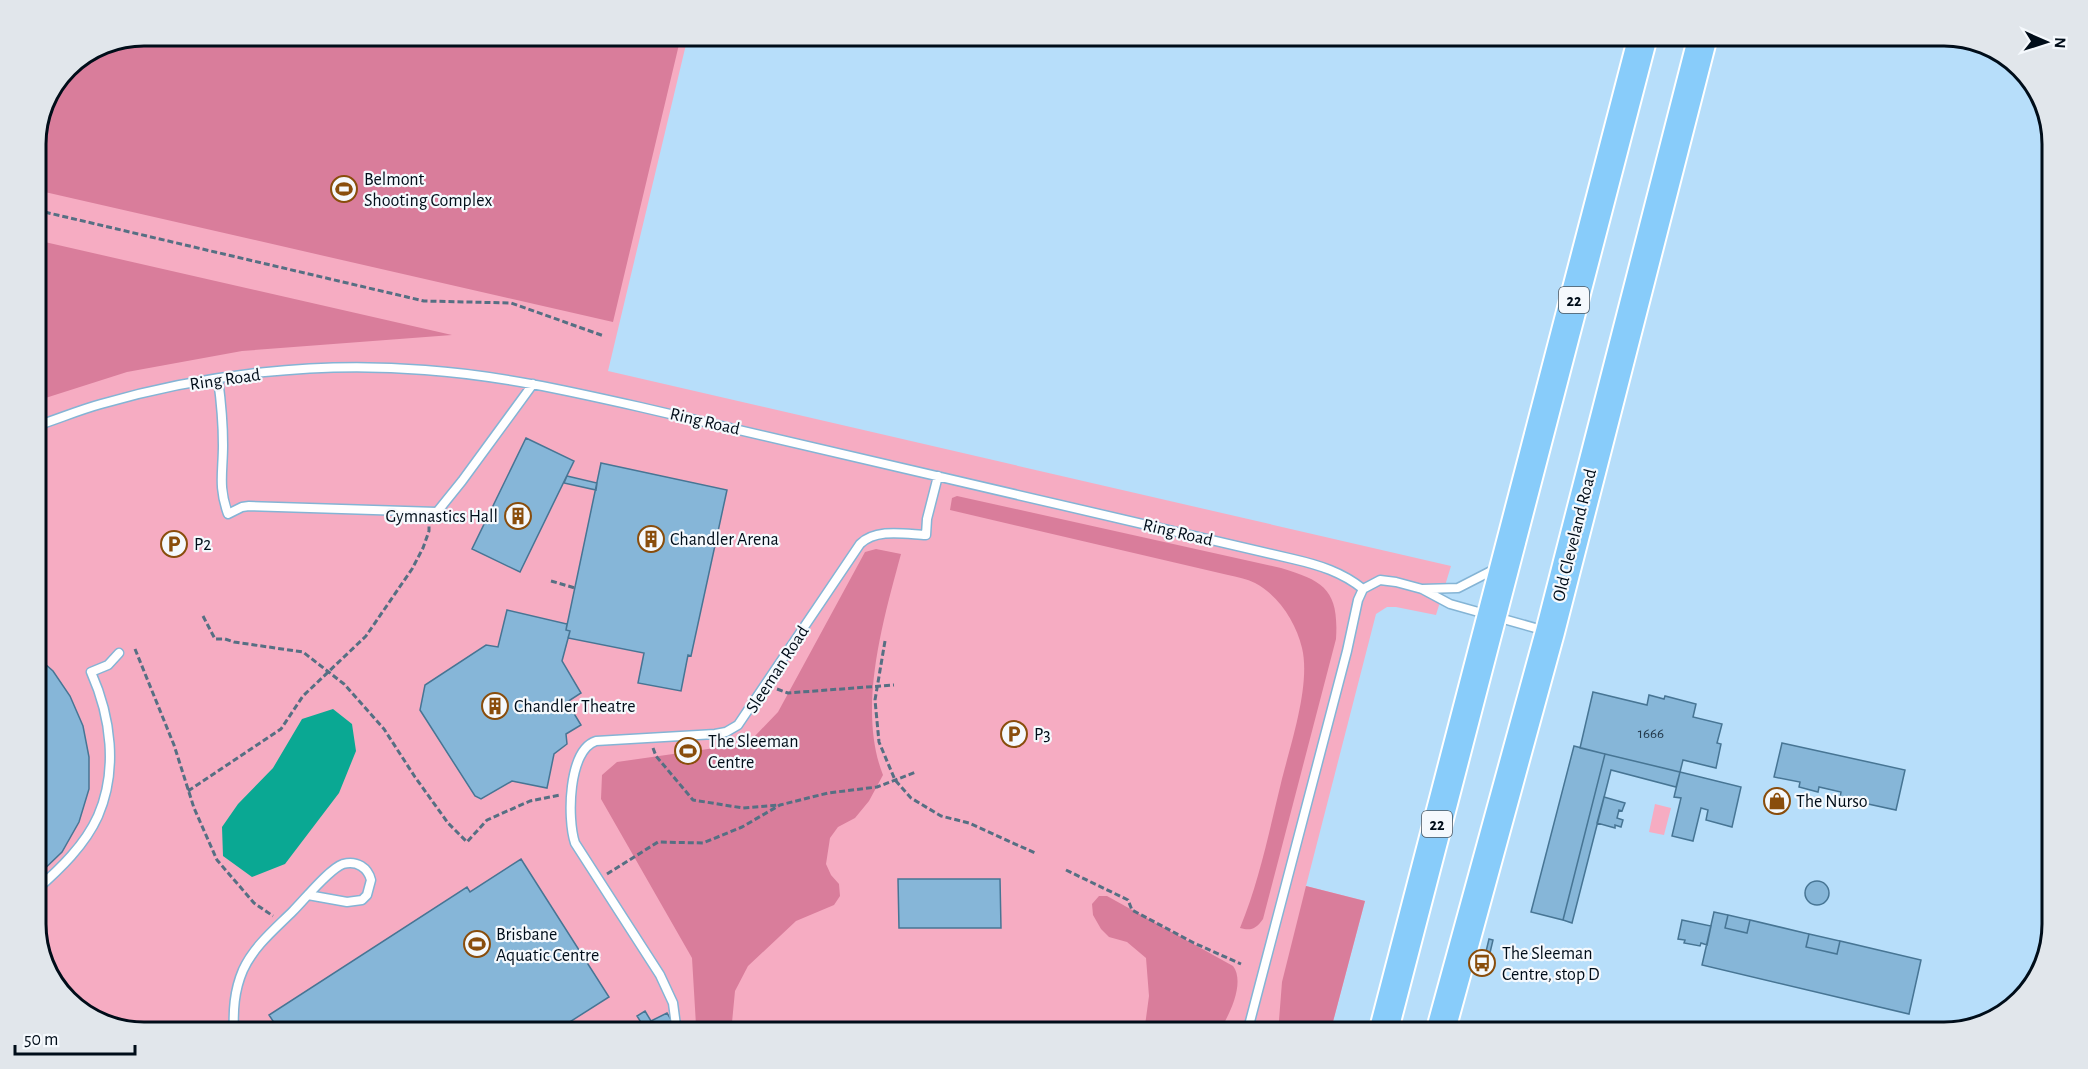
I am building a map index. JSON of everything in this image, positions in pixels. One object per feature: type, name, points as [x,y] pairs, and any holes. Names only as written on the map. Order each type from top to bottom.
[{"type":"highway","name":"22","points":[[1386,1022],[1640,46]]},
{"type":"highway","name":"Old Cleveland Road","points":[[1443,1022],[1550,632],[1700,46]]},
{"type":"lane","name":"Ring Road","points":[[47,422],[99,404],[218,379],[295,370],[376,368],[452,372],[533,384],[813,445],[1324,566],[1363,589]]},
{"type":"lane","points":[[218,379],[223,428],[220,478],[223,500],[228,514],[249,506],[436,512],[446,502],[533,384]]},
{"type":"lane","name":"Sleeman Road","points":[[676,1022],[673,1003],[667,989],[582,856],[572,834],[569,810],[579,758],[586,746],[596,741],[726,732],[738,724],[860,544],[864,540],[881,534],[926,535],[927,519],[938,476]]},
{"type":"lane","points":[[1422,589],[1458,588],[1505,564]]},
{"type":"lane","points":[[1250,1022],[1347,651],[1358,600],[1363,589],[1380,580],[1389,581],[1422,589],[1450,604],[1550,632]]},
{"type":"lane","points":[[47,880],[84,841],[98,817],[110,768],[109,734],[107,716],[91,672],[108,665],[119,653]]},
{"type":"lane","points":[[234,1022],[234,1000],[244,969],[258,946],[308,895],[340,866],[347,863],[362,866],[370,874],[372,880],[367,895],[355,902],[308,895]]},
{"type":"path","points":[[47,213],[424,301],[511,303],[604,336]]},
{"type":"path","points":[[188,791],[282,729],[303,696],[366,636],[412,569],[429,531],[429,512]]},
{"type":"path","points":[[550,581],[575,588]]},
{"type":"path","points":[[203,616],[215,639],[303,652],[344,684],[384,729],[448,823],[467,842],[488,820],[498,815],[530,801],[557,794],[571,796]]},
{"type":"path","points":[[885,641],[875,700],[879,742],[895,780],[911,798],[941,816],[969,823],[1035,853]]},
{"type":"path","points":[[135,649],[174,745],[188,791],[217,860],[254,903],[275,917],[284,920]]},
{"type":"path","points":[[754,703],[764,705],[775,689],[788,693],[894,685]]},
{"type":"path","points":[[649,738],[656,756],[693,800],[743,808],[780,805],[828,793],[877,787],[916,772]]},
{"type":"path","points":[[598,879],[658,842],[703,843],[742,826],[780,805]]},
{"type":"path","points":[[1065,870],[1128,900],[1132,910],[1194,943],[1241,964]]},
{"type":"shaded area","name":"The Sleeman Centre","points":[[144,46],[686,46],[608,371],[1451,566],[1436,615],[1396,607],[1387,607],[1376,614],[1306,886],[1365,901],[1333,1022],[131,1022],[90,1006],[63,979],[48,944],[47,931],[47,138],[50,119],[57,101],[67,85],[95,60],[125,48]]},
{"type":"shaded area","name":"Belmont Shooting Complex","points":[[144,46],[679,46],[613,322],[47,193],[47,138],[50,119],[67,85],[80,71],[95,60],[125,48]]},
{"type":"shaded area","points":[[47,243],[452,335],[242,351],[127,372],[47,397]]},
{"type":"shaded area","points":[[957,496],[1281,568],[1309,578],[1326,590],[1335,609],[1336,639],[1263,919],[1256,927],[1240,928],[1263,857],[1298,716],[1304,680],[1302,648],[1291,619],[1285,610],[1263,588],[1249,580],[950,510],[952,498]]},
{"type":"shaded area","points":[[876,549],[901,554],[881,636],[873,694],[872,722],[883,775],[869,801],[855,818],[838,827],[830,838],[826,864],[831,875],[839,884],[840,896],[834,905],[796,921],[748,966],[735,991],[732,1022],[696,1022],[692,958],[601,799],[602,775],[617,762],[736,745],[755,736],[778,712],[865,552]]},
{"type":"shaded area","points":[[333,709],[352,724],[356,751],[339,793],[285,864],[252,877],[223,856],[222,827],[238,804],[273,768],[302,719]]},
{"type":"shaded area","points":[[1655,804],[1671,808],[1664,835],[1649,832]]},
{"type":"shaded area","points":[[1306,886],[1365,901],[1333,1022],[1279,1022],[1282,982]]},
{"type":"shaded area","points":[[1099,896],[1107,896],[1233,966],[1238,982],[1237,991],[1224,1022],[1145,1022],[1149,996],[1146,958],[1127,942],[1109,937],[1101,929],[1093,915],[1092,904]]},
{"type":"building","name":"Gymnastics Hall","points":[[526,438],[574,461],[520,572],[472,549]]},
{"type":"building","name":"Chandler Arena","points":[[601,463],[727,490],[691,656],[688,655],[681,691],[638,683],[644,653],[568,638],[570,631],[566,630]]},
{"type":"building","points":[[567,476],[597,483],[596,490],[564,483]]},
{"type":"building","name":"Chandler Theatre","points":[[507,610],[567,624],[566,630],[570,631],[562,661],[581,693],[567,702],[581,725],[566,734],[567,744],[554,754],[547,788],[512,781],[481,799],[475,796],[420,710],[425,685],[486,645],[498,647]]},
{"type":"building","points":[[47,666],[70,696],[83,726],[89,757],[89,789],[79,822],[62,852],[47,866]]},
{"type":"building","points":[[1593,692],[1647,705],[1649,695],[1664,699],[1665,696],[1696,704],[1693,717],[1722,724],[1717,743],[1721,744],[1716,768],[1683,760],[1680,772],[1580,748]]},
{"type":"building","points":[[1782,743],[1905,770],[1896,810],[1840,798],[1841,792],[1819,787],[1818,792],[1799,787],[1800,782],[1774,777]]},
{"type":"building","points":[[1574,746],[1605,754],[1563,920],[1531,912]]},
{"type":"building","points":[[1605,754],[1680,772],[1676,787],[1611,770],[1572,923],[1563,920]]},
{"type":"building","points":[[1680,772],[1741,787],[1732,827],[1706,820],[1708,810],[1701,808],[1693,841],[1672,836],[1681,798],[1674,797]]},
{"type":"building","points":[[1604,797],[1625,803],[1622,811],[1619,810],[1617,818],[1623,820],[1621,827],[1615,825],[1615,828],[1597,823]]},
{"type":"building","name":"Brisbane Aquatic Centre","points":[[521,859],[609,997],[570,1022],[274,1022],[269,1015],[467,887],[470,892]]},
{"type":"building","points":[[898,879],[1000,879],[1001,928],[899,928]]},
{"type":"building","points":[[1817,881],[1822,882],[1828,888],[1828,898],[1822,904],[1817,905],[1812,904],[1806,898],[1805,893],[1806,888],[1812,882]]},
{"type":"building","points":[[1714,912],[1728,915],[1725,928],[1747,933],[1750,920],[1809,934],[1806,947],[1837,954],[1840,941],[1921,960],[1909,1014],[1702,965]]},
{"type":"building","points":[[1728,915],[1750,920],[1747,933],[1725,928]]},
{"type":"building","points":[[1682,920],[1711,926],[1707,945],[1684,943],[1685,940],[1678,939]]},
{"type":"building","points":[[1809,934],[1840,941],[1837,954],[1806,947]]},
{"type":"building","points":[[1489,939],[1493,940],[1488,961],[1484,960]]},
{"type":"building","points":[[645,1011],[651,1021],[667,1013],[672,1022],[641,1022],[637,1016]]},
{"type":"place","name":"Belmont Shooting Complex","points":[[344,189]]},
{"type":"place","name":"Gymnastics Hall","points":[[518,516]]},
{"type":"place","name":"Chandler Arena","points":[[651,539]]},
{"type":"place","name":"P2","points":[[174,544]]},
{"type":"place","name":"Chandler Theatre","points":[[495,706]]},
{"type":"place","name":"P3","points":[[1014,734]]},
{"type":"place","name":"The Sleeman Centre","points":[[688,751]]},
{"type":"place","name":"The Nurso","points":[[1777,801]]},
{"type":"place","name":"Brisbane Aquatic Centre","points":[[477,944]]},
{"type":"place","name":"The Sleeman Centre, stop D","points":[[1482,963]]}]
